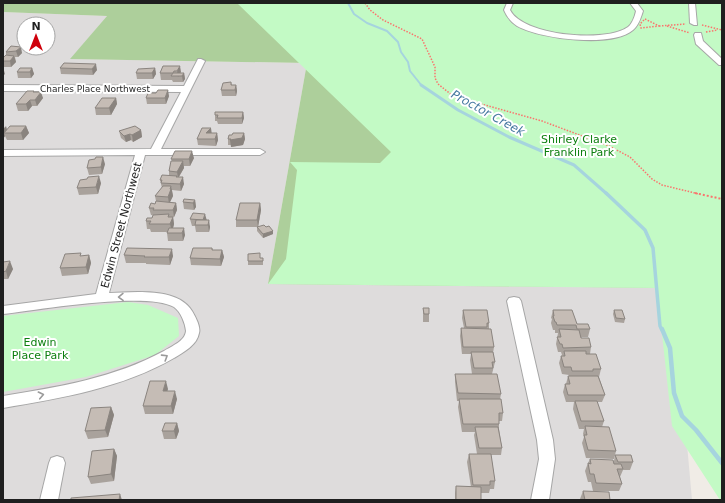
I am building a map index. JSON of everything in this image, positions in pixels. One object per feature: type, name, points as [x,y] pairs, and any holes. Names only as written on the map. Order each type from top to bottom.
[{"type":"street","points":[[510,3],[507,10],[510,16],[520,25],[541,33],[588,37],[618,35],[630,29],[640,11],[633,3]]},
{"type":"street","points":[[692,3],[694,23]]},
{"type":"street","points":[[698,35],[699,42],[722,63]]},
{"type":"street","points":[[155,152],[201,61]]},
{"type":"street","name":"Charles Place Northwest","points":[[3,88],[187,89]]},
{"type":"street","name":"Edwin Street Northwest","points":[[102,297],[140,152]]},
{"type":"street","points":[[3,153],[260,152]]},
{"type":"street","points":[[3,310],[102,297],[137,296],[172,301],[180,305],[187,311],[193,331],[190,338],[184,345],[159,361],[121,376],[76,388],[3,402]]},
{"type":"street","points":[[514,301],[545,440],[547,459],[540,500]]},
{"type":"street","points":[[49,500],[57,463]]},
{"type":"path","points":[[365,3],[372,13],[381,19],[422,39],[435,67],[435,78],[438,84],[453,96],[542,121],[609,146],[630,157],[652,180],[662,185],[722,199]]},
{"type":"path","points":[[659,26],[645,20],[640,26],[641,28],[694,23],[719,30]]},
{"type":"path","points":[[681,25],[683,30]]},
{"type":"path","points":[[666,26],[698,35],[722,30]]},
{"type":"shaded area","points":[[3,12],[107,16],[71,59],[307,63],[268,284],[673,288],[692,500],[3,500]]},
{"type":"green space","points":[[3,3],[384,3],[673,288],[268,284],[307,63],[70,59],[107,16],[3,12]]},
{"type":"green space","name":"Shirley Clarke Franklin Park","points":[[237,3],[722,3],[722,500],[720,500],[672,426],[657,288],[268,284],[286,259],[297,170],[290,162],[380,163],[391,152]]},
{"type":"green space","name":"Edwin Place Park","points":[[128,302],[148,305],[178,318],[179,336],[155,355],[86,377],[3,392],[3,316]]},
{"type":"building","points":[[11,46],[16,46],[16,51],[6,52]]},
{"type":"building","points":[[6,55],[14,56],[10,61],[3,61],[3,58]]},
{"type":"building","points":[[64,63],[96,64],[92,69],[60,68]]},
{"type":"building","points":[[163,66],[180,66],[177,71],[174,71],[173,73],[160,73]]},
{"type":"building","points":[[20,68],[32,68],[30,72],[17,72]]},
{"type":"building","points":[[155,68],[152,73],[136,73],[138,69]]},
{"type":"building","points":[[173,73],[184,73],[182,76],[171,76]]},
{"type":"building","points":[[231,82],[231,85],[236,85],[235,90],[221,90],[223,83]]},
{"type":"building","points":[[158,90],[168,90],[165,98],[146,98],[148,93],[156,93]]},
{"type":"building","points":[[27,91],[41,92],[35,100],[30,100],[26,104],[16,104]]},
{"type":"building","points":[[102,98],[116,98],[109,108],[95,108]]},
{"type":"building","points":[[215,112],[243,112],[242,118],[217,118],[218,115],[215,115]]},
{"type":"building","points":[[10,126],[26,126],[21,133],[4,133]]},
{"type":"building","points":[[135,126],[141,130],[132,135],[130,134],[124,136],[119,131]]},
{"type":"building","points":[[202,128],[211,128],[206,133],[217,133],[215,139],[197,139]]},
{"type":"building","points":[[233,133],[244,133],[242,138],[228,139],[229,135],[232,135]]},
{"type":"building","points":[[175,151],[192,151],[189,159],[171,159]]},
{"type":"building","points":[[96,157],[103,157],[101,167],[87,168],[89,160],[95,159]]},
{"type":"building","points":[[171,161],[183,161],[177,172],[169,171]]},
{"type":"building","points":[[162,175],[183,177],[180,184],[161,183],[162,180],[160,180]]},
{"type":"building","points":[[99,176],[96,187],[77,188],[80,180],[87,179],[88,177]]},
{"type":"building","points":[[163,186],[171,186],[168,197],[155,196]]},
{"type":"building","points":[[184,199],[195,200],[193,203],[183,202]]},
{"type":"building","points":[[156,201],[176,203],[173,210],[153,210],[154,208],[149,208],[151,203],[155,204]]},
{"type":"building","points":[[240,203],[260,203],[257,220],[236,220]]},
{"type":"building","points":[[193,213],[205,214],[203,220],[190,219]]},
{"type":"building","points":[[169,214],[168,217],[173,217],[170,224],[149,224],[151,221],[146,221],[147,218],[152,218],[153,215]]},
{"type":"building","points":[[196,220],[209,220],[208,225],[195,225]]},
{"type":"building","points":[[264,225],[266,227],[269,226],[273,231],[263,234],[257,227]]},
{"type":"building","points":[[169,228],[184,228],[182,233],[167,233]]},
{"type":"building","points":[[127,248],[172,249],[169,257],[144,257],[145,256],[124,255]]},
{"type":"building","points":[[193,248],[212,248],[212,250],[222,250],[220,259],[190,258]]},
{"type":"building","points":[[81,253],[80,256],[89,255],[86,267],[60,268],[65,254]]},
{"type":"building","points":[[260,253],[260,258],[263,258],[263,261],[248,261],[248,254]]},
{"type":"building","points":[[10,261],[6,271],[3,272],[3,262]]},
{"type":"building","points":[[423,308],[429,308],[429,314],[424,314]]},
{"type":"building","points":[[463,310],[487,310],[489,323],[487,323],[487,327],[466,327]]},
{"type":"building","points":[[553,310],[572,310],[577,324],[588,324],[590,329],[577,329],[576,325],[557,325],[553,316]]},
{"type":"building","points":[[614,310],[622,310],[625,319],[616,318]]},
{"type":"building","points":[[461,328],[491,329],[494,347],[463,347]]},
{"type":"building","points":[[559,329],[579,330],[581,338],[589,338],[591,347],[563,348],[557,337],[561,337]]},
{"type":"building","points":[[564,351],[586,351],[586,354],[596,354],[601,369],[593,369],[593,371],[572,371],[571,367],[564,367],[561,356],[565,356]]},
{"type":"building","points":[[471,352],[493,352],[495,362],[492,362],[493,368],[474,368]]},
{"type":"building","points":[[455,374],[497,374],[501,394],[458,393]]},
{"type":"building","points":[[568,376],[598,376],[605,395],[568,395],[565,384],[570,384]]},
{"type":"building","points":[[150,381],[166,381],[163,391],[175,391],[171,406],[143,406]]},
{"type":"building","points":[[459,399],[501,399],[503,413],[499,413],[499,424],[463,424]]},
{"type":"building","points":[[575,401],[597,401],[604,421],[581,421]]},
{"type":"building","points":[[111,407],[105,430],[85,431],[91,408]]},
{"type":"building","points":[[165,423],[177,423],[174,431],[162,431]]},
{"type":"building","points":[[585,426],[609,427],[616,451],[588,450],[584,435],[587,435]]},
{"type":"building","points":[[475,427],[498,427],[502,448],[479,448]]},
{"type":"building","points":[[114,449],[111,474],[88,477],[92,451]]},
{"type":"building","points":[[469,454],[491,454],[495,481],[490,481],[490,485],[473,485]]},
{"type":"building","points":[[615,455],[631,455],[633,462],[618,462]]},
{"type":"building","points":[[590,459],[613,460],[614,464],[621,464],[623,469],[617,469],[622,484],[596,483],[594,474],[590,474],[588,463],[591,464]]},
{"type":"building","points":[[456,486],[481,487],[481,500],[456,500]]},
{"type":"building","points":[[583,491],[609,492],[610,500],[585,500]]},
{"type":"building","points":[[120,494],[119,500],[71,500],[71,498]]},
{"type":"waterway","name":"Proctor Creek","points":[[348,3],[354,14],[367,23],[387,31],[398,42],[401,52],[408,62],[410,71],[421,85]]},
{"type":"waterway","name":"Proctor Creek","points":[[421,85],[458,110],[509,137],[574,165],[607,194]]},
{"type":"waterway","name":"Proctor Creek","points":[[606,193],[645,230],[653,248],[660,326],[662,330]]},
{"type":"waterway","name":"Proctor Creek","points":[[662,329],[670,348],[674,393],[682,416],[696,430],[722,463]]}]
